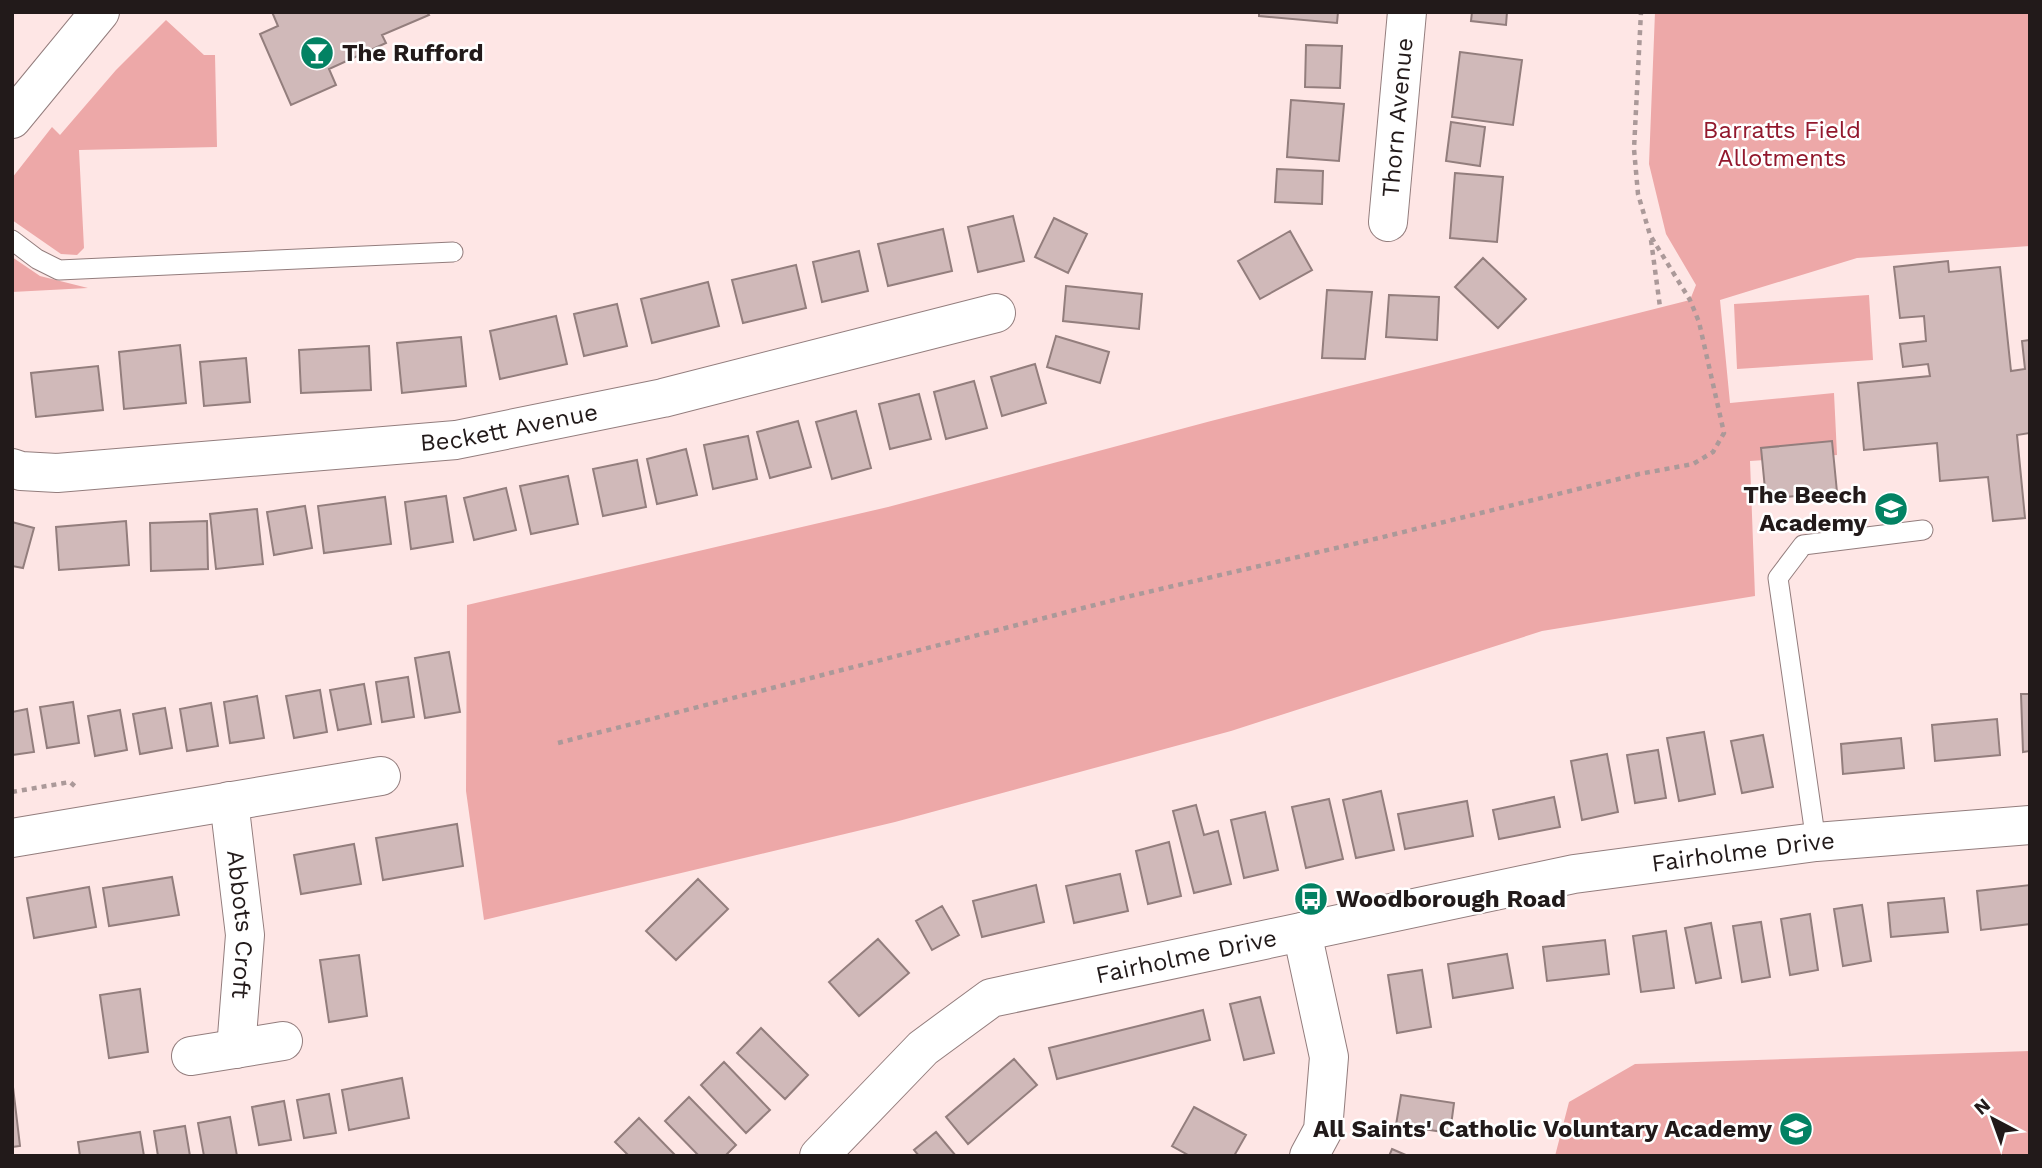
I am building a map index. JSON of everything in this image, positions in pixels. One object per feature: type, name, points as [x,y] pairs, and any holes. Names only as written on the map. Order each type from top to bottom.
[{"type":"street","points":[[12,119],[100,12]]},
{"type":"street","name":"Thorn Avenue","points":[[1388,222],[1407,12]]},
{"type":"street","name":"Beckett Avenue","points":[[12,468],[57,473],[456,440],[663,398],[996,313]]},
{"type":"street","points":[[12,838],[381,776]]},
{"type":"street","name":"Abbots Croft","points":[[229,802],[246,934],[236,1049]]},
{"type":"street","name":"Fairholme Drive","points":[[819,1156],[923,1048],[991,998],[1574,874],[1816,842],[2030,825]]},
{"type":"street","points":[[1302,932],[1329,1057],[1322,1130],[1309,1156]]},
{"type":"street","points":[[191,1056],[284,1041]]},
{"type":"lane","points":[[12,240],[37,259],[59,270],[453,252]]},
{"type":"lane","points":[[1816,842],[1778,578],[1803,545],[1923,530]]},
{"type":"path","points":[[1641,12],[1634,149],[1638,194],[1650,235],[1660,307]]},
{"type":"path","points":[[558,743],[1122,598],[1639,474],[1693,464],[1713,452],[1724,433],[1699,322],[1690,300],[1650,235]]},
{"type":"green space","name":"Barratts Field Allotments","points":[[1655,12],[2030,12],[2030,246],[1857,258],[1720,300],[1730,403],[1834,393],[1837,455],[1750,461],[1755,596],[1542,631],[1231,731],[895,822],[484,920],[466,791],[467,605],[888,507],[1211,421],[1690,300],[1696,285],[1666,234],[1649,164]]},
{"type":"green space","points":[[166,20],[204,55],[215,55],[217,147],[79,150],[84,248],[77,255],[61,254],[12,220],[12,178],[52,127],[60,135],[116,70]]},
{"type":"green space","points":[[12,257],[40,276],[88,288],[12,292]]},
{"type":"green space","points":[[1869,295],[1873,360],[1737,369],[1734,304]]},
{"type":"green space","name":"All Saints' Catholic Voluntary Academy","points":[[2030,1051],[2030,1156],[1555,1156],[1569,1102],[1635,1064]]},
{"type":"building","name":"The Rufford","points":[[272,12],[427,12],[429,15],[382,35],[386,43],[329,69],[336,85],[291,105],[260,34],[278,26]]},
{"type":"building","points":[[1259,12],[1338,12],[1337,23],[1259,16]]},
{"type":"building","points":[[1472,12],[1507,12],[1506,25],[1471,21]]},
{"type":"building","points":[[1306,45],[1342,46],[1340,88],[1305,87]]},
{"type":"building","points":[[1460,52],[1522,60],[1513,125],[1452,117]]},
{"type":"building","points":[[1291,100],[1344,104],[1339,161],[1287,157]]},
{"type":"building","points":[[1451,122],[1485,127],[1480,166],[1446,161]]},
{"type":"building","points":[[1277,169],[1323,171],[1322,204],[1275,202]]},
{"type":"building","points":[[1455,173],[1503,177],[1497,242],[1450,238]]},
{"type":"building","points":[[1013,216],[1024,261],[978,272],[968,227]]},
{"type":"building","points":[[1054,218],[1087,234],[1068,273],[1035,257]]},
{"type":"building","points":[[943,229],[952,271],[888,286],[878,244]]},
{"type":"building","points":[[1290,231],[1312,270],[1260,299],[1238,261]]},
{"type":"building","points":[[859,251],[868,291],[822,302],[813,262]]},
{"type":"building","points":[[1483,258],[1526,299],[1498,328],[1455,287]]},
{"type":"building","points":[[1948,261],[1949,272],[2000,267],[2011,371],[2025,369],[2022,341],[2030,340],[2030,433],[2017,435],[2025,518],[1993,521],[1988,477],[1940,481],[1937,443],[1864,450],[1858,383],[1930,376],[1928,364],[1903,367],[1900,344],[1926,341],[1924,316],[1900,318],[1894,267]]},
{"type":"building","points":[[796,265],[806,308],[743,323],[732,280]]},
{"type":"building","points":[[708,282],[719,326],[652,343],[641,299]]},
{"type":"building","points":[[1066,286],[1142,294],[1139,329],[1063,321]]},
{"type":"building","points":[[1327,290],[1372,292],[1365,359],[1322,358]]},
{"type":"building","points":[[1389,295],[1439,297],[1437,340],[1386,337]]},
{"type":"building","points":[[617,304],[627,346],[584,356],[574,314]]},
{"type":"building","points":[[556,316],[567,364],[500,379],[490,331]]},
{"type":"building","points":[[1056,336],[1109,352],[1100,383],[1047,367]]},
{"type":"building","points":[[461,337],[466,386],[402,393],[397,343]]},
{"type":"building","points":[[180,345],[186,403],[124,409],[119,352]]},
{"type":"building","points":[[369,346],[371,390],[301,393],[299,350]]},
{"type":"building","points":[[246,358],[250,402],[204,406],[200,362]]},
{"type":"building","points":[[1035,364],[1046,403],[1002,416],[991,377]]},
{"type":"building","points":[[98,366],[103,410],[36,417],[31,373]]},
{"type":"building","points":[[974,381],[987,428],[946,439],[934,392]]},
{"type":"building","points":[[919,394],[931,439],[890,449],[879,404]]},
{"type":"building","points":[[856,411],[871,468],[832,479],[816,422]]},
{"type":"building","points":[[798,421],[811,467],[770,478],[757,432]]},
{"type":"building","points":[[748,436],[757,479],[713,489],[704,445]]},
{"type":"building","points":[[1832,441],[1837,492],[1766,499],[1761,448]]},
{"type":"building","points":[[686,449],[697,495],[657,504],[647,459]]},
{"type":"building","points":[[637,460],[646,507],[603,516],[593,469]]},
{"type":"building","points":[[568,476],[578,524],[531,534],[520,486]]},
{"type":"building","points":[[506,488],[516,530],[474,540],[464,498]]},
{"type":"building","points":[[446,496],[453,542],[411,549],[405,502]]},
{"type":"building","points":[[385,497],[391,544],[324,553],[318,506]]},
{"type":"building","points":[[305,506],[312,548],[274,555],[267,512]]},
{"type":"building","points":[[257,509],[263,564],[216,569],[210,514]]},
{"type":"building","points":[[126,521],[129,565],[59,570],[56,527]]},
{"type":"building","points":[[207,521],[208,569],[151,571],[150,523]]},
{"type":"building","points":[[12,522],[34,528],[23,568],[12,566]]},
{"type":"building","points":[[449,652],[460,712],[425,718],[415,658]]},
{"type":"building","points":[[408,677],[414,717],[382,722],[376,682]]},
{"type":"building","points":[[364,684],[371,724],[338,730],[330,690]]},
{"type":"building","points":[[320,690],[327,732],[294,738],[286,696]]},
{"type":"building","points":[[2021,694],[2030,694],[2030,751],[2023,752]]},
{"type":"building","points":[[257,696],[264,738],[230,743],[224,702]]},
{"type":"building","points":[[73,702],[79,743],[47,748],[40,707]]},
{"type":"building","points":[[211,703],[218,746],[187,751],[180,709]]},
{"type":"building","points":[[165,708],[172,748],[140,754],[133,714]]},
{"type":"building","points":[[27,709],[34,752],[12,755],[12,712]]},
{"type":"building","points":[[120,710],[127,750],[95,756],[88,716]]},
{"type":"building","points":[[1997,719],[2000,755],[1935,761],[1932,725]]},
{"type":"building","points":[[1704,732],[1715,794],[1679,801],[1667,738]]},
{"type":"building","points":[[1763,735],[1773,787],[1742,793],[1731,741]]},
{"type":"building","points":[[1901,738],[1904,768],[1843,774],[1841,744]]},
{"type":"building","points":[[1658,750],[1666,798],[1635,803],[1627,755]]},
{"type":"building","points":[[1607,754],[1618,812],[1582,820],[1571,761]]},
{"type":"building","points":[[1381,791],[1394,850],[1356,858],[1343,800]]},
{"type":"building","points":[[1554,797],[1560,827],[1499,839],[1493,810]]},
{"type":"building","points":[[1329,799],[1343,859],[1306,868],[1292,807]]},
{"type":"building","points":[[1467,801],[1473,836],[1405,849],[1398,814]]},
{"type":"building","points":[[1196,805],[1204,835],[1218,831],[1231,884],[1194,893],[1173,811]]},
{"type":"building","points":[[1265,812],[1278,870],[1244,878],[1231,820]]},
{"type":"building","points":[[457,824],[463,866],[383,880],[376,838]]},
{"type":"building","points":[[1169,842],[1181,896],[1148,904],[1136,851]]},
{"type":"building","points":[[354,844],[361,884],[301,894],[294,855]]},
{"type":"building","points":[[1120,874],[1128,911],[1074,923],[1066,886]]},
{"type":"building","points":[[172,877],[179,915],[109,926],[103,888]]},
{"type":"building","points":[[698,879],[728,909],[676,960],[646,931]]},
{"type":"building","points":[[1036,885],[1044,922],[982,937],[973,901]]},
{"type":"building","points":[[2030,885],[2030,924],[1981,930],[1977,891]]},
{"type":"building","points":[[89,887],[96,927],[34,938],[27,898]]},
{"type":"building","points":[[1944,898],[1948,932],[1891,937],[1888,903]]},
{"type":"building","points":[[1862,905],[1871,961],[1843,966],[1834,909]]},
{"type":"building","points":[[942,906],[959,935],[932,950],[916,921]]},
{"type":"building","points":[[1810,914],[1818,970],[1790,975],[1781,919]]},
{"type":"building","points":[[1761,922],[1770,977],[1742,982],[1733,926]]},
{"type":"building","points":[[1711,923],[1721,978],[1696,983],[1685,928]]},
{"type":"building","points":[[1666,931],[1674,988],[1641,992],[1633,936]]},
{"type":"building","points":[[878,939],[909,973],[859,1016],[829,982]]},
{"type":"building","points":[[1605,940],[1609,974],[1547,981],[1543,947]]},
{"type":"building","points":[[1507,954],[1513,988],[1453,998],[1448,964]]},
{"type":"building","points":[[359,955],[367,1016],[329,1022],[320,960]]},
{"type":"building","points":[[1422,970],[1431,1027],[1397,1033],[1388,975]]},
{"type":"building","points":[[140,989],[148,1052],[109,1058],[100,995]]},
{"type":"building","points":[[1260,997],[1274,1053],[1244,1060],[1230,1004]]},
{"type":"building","points":[[1203,1010],[1210,1040],[1057,1079],[1049,1048]]},
{"type":"building","points":[[761,1028],[808,1075],[785,1099],[737,1053]]},
{"type":"building","points":[[1014,1059],[1037,1085],[968,1144],[946,1117]]},
{"type":"building","points":[[724,1062],[770,1110],[746,1133],[701,1085]]},
{"type":"building","points":[[402,1078],[409,1118],[349,1130],[342,1090]]},
{"type":"building","points":[[12,1087],[20,1146],[12,1147]]},
{"type":"building","points":[[329,1094],[336,1133],[304,1138],[297,1100]]},
{"type":"building","points":[[1401,1095],[1454,1103],[1450,1133],[1396,1125]]},
{"type":"building","points":[[689,1097],[736,1145],[725,1156],[699,1156],[665,1121]]},
{"type":"building","points":[[284,1101],[291,1140],[259,1145],[252,1107]]},
{"type":"building","points":[[1194,1107],[1246,1135],[1234,1156],[1190,1156],[1172,1146]]},
{"type":"building","points":[[230,1117],[237,1156],[204,1156],[198,1123]]},
{"type":"building","points":[[639,1118],[676,1156],[629,1156],[615,1142]]},
{"type":"building","points":[[185,1126],[190,1156],[158,1156],[154,1131]]},
{"type":"building","points":[[140,1132],[144,1156],[80,1156],[78,1142]]},
{"type":"building","points":[[936,1132],[956,1156],[919,1156],[914,1150]]},
{"type":"building","points":[[1392,1149],[1408,1156],[1389,1156]]},
{"type":"place","name":"The Rufford","points":[[317,53]]},
{"type":"place","name":"The Beech Academy","points":[[1891,509]]},
{"type":"place","name":"Woodborough Road","points":[[1311,899]]},
{"type":"place","name":"All Saints' Catholic Voluntary Academy","points":[[1796,1129]]}]
